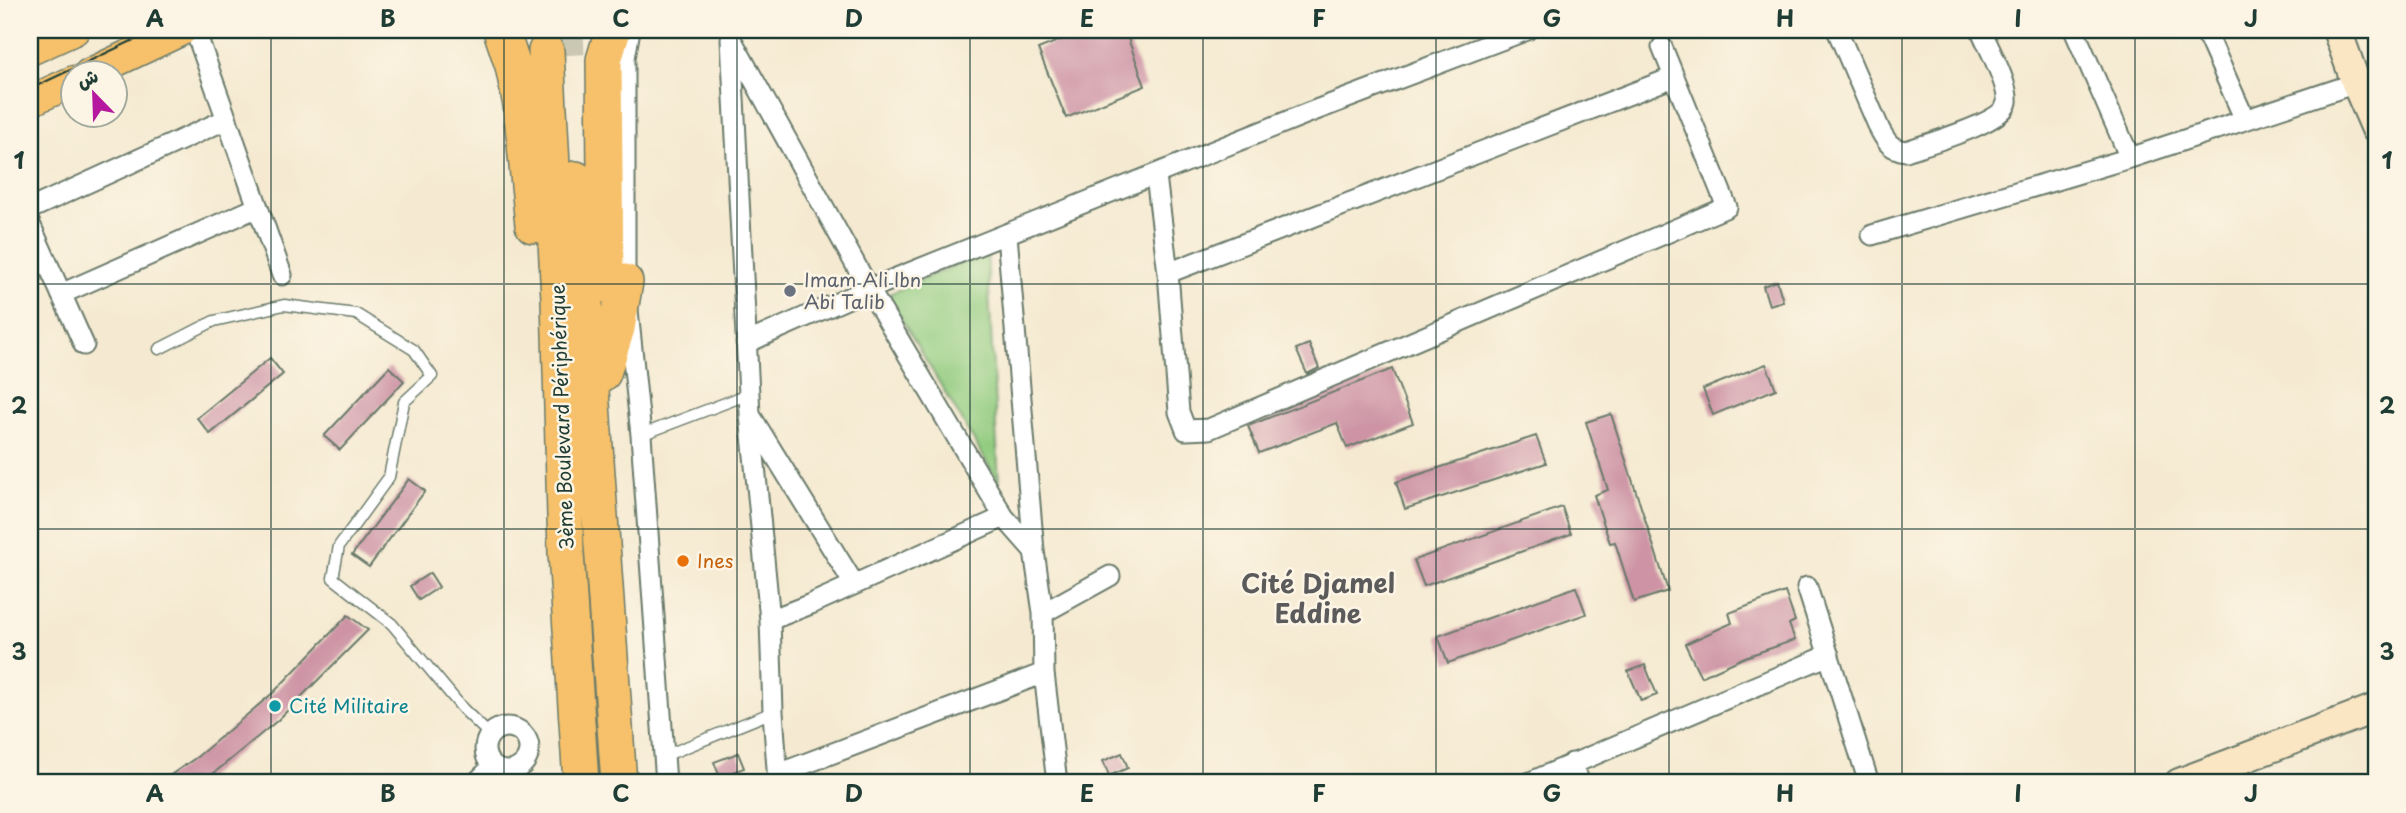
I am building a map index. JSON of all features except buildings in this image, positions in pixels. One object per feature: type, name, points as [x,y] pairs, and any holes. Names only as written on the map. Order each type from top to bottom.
[{"type":"highway","points":[[501,30],[513,66],[521,105],[566,552]]},
{"type":"highway","points":[[594,435],[603,373],[606,301],[604,60],[612,30]]},
{"type":"highway","name":"3ème Boulevard Périphérique","points":[[581,783],[566,552],[556,53],[594,435],[619,783]]},
{"type":"highway","points":[[603,373],[617,328],[625,282]]},
{"type":"main road","points":[[30,50],[74,30]]},
{"type":"main road","points":[[119,60],[182,30]]},
{"type":"main road","points":[[30,101],[60,87]]},
{"type":"street","points":[[195,30],[282,275]]},
{"type":"street","points":[[630,30],[625,58],[625,282],[641,435],[666,783]]},
{"type":"street","points":[[746,343],[869,289],[1320,108],[1527,30]]},
{"type":"street","points":[[1837,30],[1880,130],[1895,149],[1906,151],[1986,122],[2001,113],[2007,103],[2006,90],[1981,30]]},
{"type":"street","points":[[2074,30],[2130,158]]},
{"type":"street","points":[[2205,30],[2245,120]]},
{"type":"street","points":[[2337,30],[2376,129]]},
{"type":"street","points":[[730,34],[869,289],[1004,517],[1034,551]]},
{"type":"street","points":[[730,34],[750,414],[770,620],[778,779],[1044,673]]},
{"type":"street","points":[[1156,176],[1168,273],[1179,412],[1186,430],[1209,429],[1727,207],[1662,47]]},
{"type":"street","points":[[1168,273],[1674,77]]},
{"type":"street","points":[[1872,235],[2130,158],[2356,83]]},
{"type":"street","points":[[30,209],[227,119]]},
{"type":"street","points":[[61,294],[258,207]]},
{"type":"street","points":[[30,224],[84,345]]},
{"type":"street","points":[[1007,234],[1034,551],[1043,613],[1044,673],[1057,783]]},
{"type":"street","points":[[750,414],[854,584]]},
{"type":"street","points":[[770,620],[1004,517]]},
{"type":"street","points":[[1043,613],[1110,576]]},
{"type":"street","points":[[1807,587],[1866,782]]},
{"type":"street","points":[[1528,783],[1829,655]]},
{"type":"street","points":[[2179,783],[2376,708]]},
{"type":"street","points":[[511,727],[524,735],[528,748],[526,760],[514,770],[500,770],[494,766],[485,753],[490,734],[497,729],[511,727]]},
{"type":"street","points":[[1572,763],[1580,783]]},
{"type":"street","points":[[476,783],[494,766]]},
{"type":"lane","points":[[159,349],[214,321],[284,305],[356,314],[414,350],[432,376],[404,402],[389,477],[339,546],[333,578],[392,624],[463,709],[490,734]]},
{"type":"lane","points":[[641,435],[749,394]]},
{"type":"lane","points":[[664,756],[773,712]]},
{"type":"green space","points":[[987,251],[999,483],[887,295]]},
{"type":"tunnel","points":[[566,30],[567,55]]},
{"type":"tram line","points":[[30,89],[155,30]]},
{"type":"place","name":"Imam Ali Ibn Abi Talib","points":[[790,291]]},
{"type":"place","name":"Ines","points":[[683,561]]},
{"type":"place","name":"Cité Militaire","points":[[275,706]]},
{"type":"district","name":"Cité Djamel Eddine","points":[[1318,599]]}]
